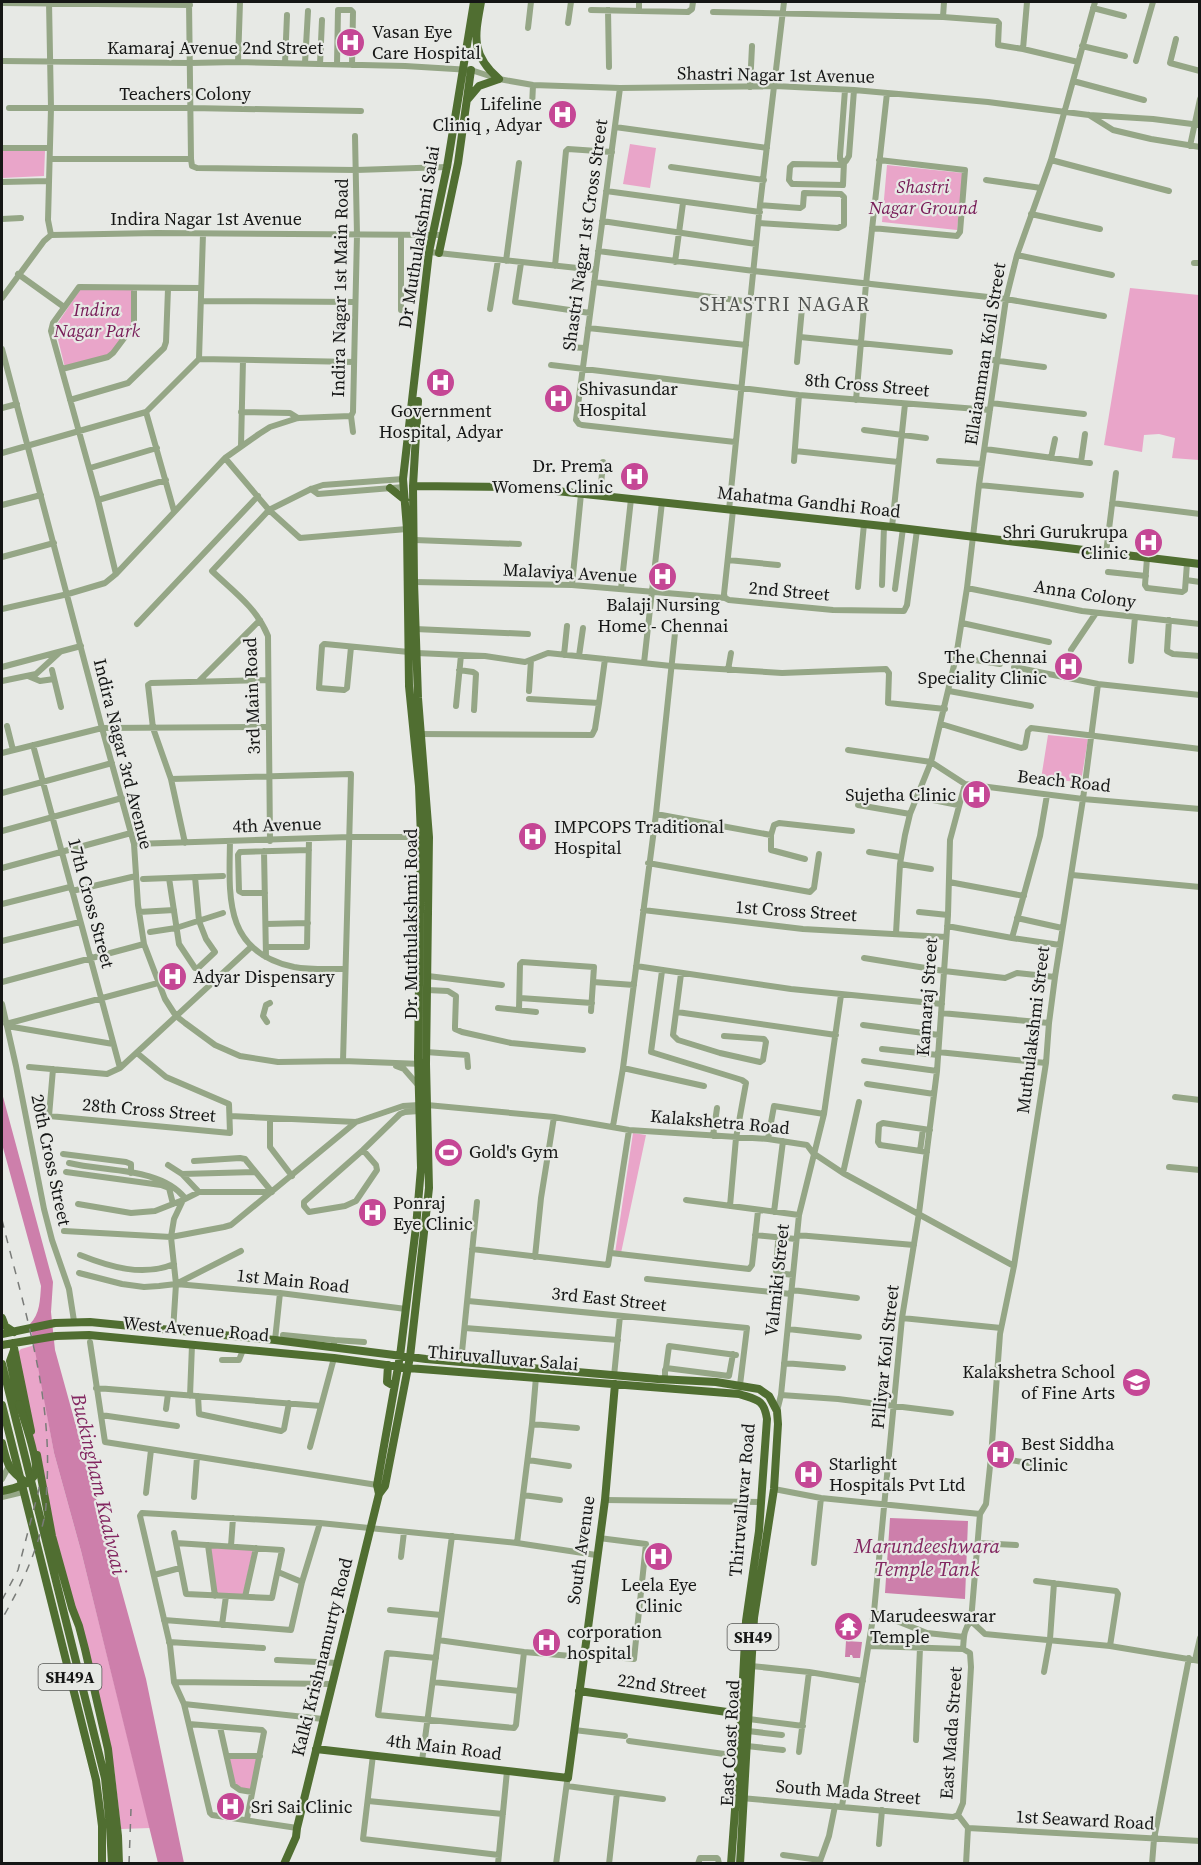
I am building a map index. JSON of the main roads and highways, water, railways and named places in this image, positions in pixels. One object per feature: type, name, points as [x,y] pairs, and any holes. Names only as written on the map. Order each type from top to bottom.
[{"type":"main road","name":"Dr Muthulakshmi Salai","points":[[438,235],[447,167],[467,70],[474,2]]},
{"type":"main road","points":[[468,100],[479,86],[499,79],[487,69],[480,58],[475,36],[481,2]]},
{"type":"main road","name":"Dr Muthulakshmi Salai","points":[[408,483],[415,401],[434,252],[458,163],[468,100],[467,70]]},
{"type":"main road","name":"Mahatma Gandhi Road","points":[[408,483],[519,487],[903,528],[1200,564]]},
{"type":"main road","name":"Dr. Muthulakshmi Road","points":[[408,483],[405,500],[412,653]]},
{"type":"main road","name":"Dr. Muthulakshmi Road","points":[[408,483],[415,540],[415,629],[410,686],[415,705],[429,837],[426,1052],[418,1085],[429,1188],[408,1368]]},
{"type":"main road","points":[[390,488],[405,500]]},
{"type":"main road","name":"Dr. Muthulakshmi Road","points":[[398,1366],[420,1194],[421,1168],[421,837],[418,734]]},
{"type":"main road","points":[[2,1318],[5,1326],[14,1332]]},
{"type":"main road","name":"West Avenue Road","points":[[2,1334],[74,1321],[279,1338],[334,1344],[381,1354]]},
{"type":"main road","name":"West Avenue Road","points":[[2,1345],[14,1346],[56,1336],[89,1335],[388,1365]]},
{"type":"main road","points":[[14,1346],[6,1362],[11,1397],[67,1607],[79,1626],[85,1649],[108,1749],[119,1863]]},
{"type":"main road","points":[[14,1346],[67,1607]]},
{"type":"main road","name":"Thiruvalluvar Road","points":[[381,1354],[740,1394],[759,1400],[765,1408],[767,1419],[761,1502],[746,1621],[746,1681]]},
{"type":"main road","points":[[2,1355],[20,1404],[37,1466],[34,1477],[27,1483],[4,1494]]},
{"type":"main road","points":[[388,1365],[387,1382],[394,1386]]},
{"type":"main road","name":"Thiruvalluvar Salai","points":[[388,1365],[536,1377],[615,1380]]},
{"type":"main road","name":"Kalki Krishnamurty Road","points":[[284,1863],[296,1837],[370,1529],[398,1366]]},
{"type":"main road","name":"Kalki Krishnamurty Road","points":[[378,1490],[385,1486],[408,1368]]},
{"type":"main road","name":"Thiruvalluvar Road","points":[[615,1380],[740,1384],[759,1389],[769,1396],[777,1411]]},
{"type":"main road","name":"South Avenue","points":[[567,1782],[605,1500],[615,1380]]},
{"type":"main road","name":"SH49A","points":[[2,1406],[96,1780],[102,1827],[102,1863]]},
{"type":"main road","name":"East Coast Road","points":[[740,1863],[739,1756],[745,1716],[746,1681],[751,1666],[754,1618],[774,1489],[777,1411]]},
{"type":"main road","points":[[2,1443],[13,1473],[27,1483]]},
{"type":"main road","name":"SH49A","points":[[67,1607],[66,1621],[105,1778],[112,1863]]},
{"type":"main road","points":[[57,1623],[66,1621]]},
{"type":"main road","points":[[62,1642],[71,1640]]},
{"type":"main road","name":"22nd Street","points":[[579,1691],[745,1716]]},
{"type":"main road","name":"East Coast Road","points":[[731,1863],[747,1746],[748,1731],[745,1716]]},
{"type":"main road","name":"4th Main Road","points":[[316,1749],[507,1771],[567,1782]]},
{"type":"main road","points":[[110,1827],[118,1836]]},
{"type":"main road","name":"Kalki Krishnamurty Road","points":[[278,1863],[291,1835],[297,1828]]},
{"type":"water","points":[[2,1093],[53,1282],[51,1312],[55,1350],[146,1679],[184,1863],[158,1863],[81,1551],[54,1453],[30,1324],[38,1311],[41,1286],[2,1144]]},
{"type":"water","name":"Marundeeshwara Temple Tank","points":[[890,1518],[968,1521],[965,1599],[885,1593]]},
{"type":"water","points":[[846,1641],[862,1642],[860,1658],[853,1658],[852,1655],[845,1657]]},
{"type":"railway","points":[[2,1220],[34,1350],[45,1416],[47,1449],[46,1506],[41,1532],[27,1570],[2,1619]]},
{"type":"railway","points":[[2,1600],[18,1570],[39,1489],[39,1481]]},
{"type":"railway","points":[[129,1864],[131,1809]]},
{"type":"place","name":"Vasan Eye Care Hospital","points":[[351,42]]},
{"type":"place","name":"Lifeline Cliniq , Adyar","points":[[563,114]]},
{"type":"place","name":"Government Hospital, Adyar","points":[[441,382]]},
{"type":"place","name":"Shivasundar Hospital","points":[[558,399]]},
{"type":"place","name":"Dr. Prema Womens Clinic","points":[[634,476]]},
{"type":"place","name":"Shri Gurukrupa Clinic","points":[[1149,542]]},
{"type":"place","name":"Balaji Nursing Home - Chennai","points":[[663,576]]},
{"type":"place","name":"The Chennai Speciality Clinic","points":[[1068,667]]},
{"type":"place","name":"Sujetha Clinic","points":[[977,795]]},
{"type":"place","name":"IMPCOPS Traditional Hospital","points":[[533,837]]},
{"type":"place","name":"Adyar Dispensary","points":[[172,977]]},
{"type":"place","name":"Gold's Gym","points":[[448,1152]]},
{"type":"place","name":"Ponraj Eye Clinic","points":[[372,1213]]},
{"type":"place","name":"Kalakshetra School of Fine Arts","points":[[1136,1382]]},
{"type":"place","name":"Best Siddha Clinic","points":[[1000,1454]]},
{"type":"place","name":"Starlight Hospitals Pvt Ltd","points":[[808,1474]]},
{"type":"place","name":"Leela Eye Clinic","points":[[659,1556]]},
{"type":"place","name":"Marudeeswarar Temple","points":[[849,1626]]},
{"type":"place","name":"corporation hospital","points":[[546,1642]]},
{"type":"place","name":"Sri Sai Clinic","points":[[230,1807]]},
{"type":"district","name":"SHASTRI NAGAR","points":[[785,304]]},
{"type":"park label","name":"Shastri Nagar Ground","points":[[923,198]]},
{"type":"park label","name":"Indira Nagar Park","points":[[97,320]]},
{"type":"water label","name":"Buckingham Kaalvaai","points":[[99,1484]]}]
